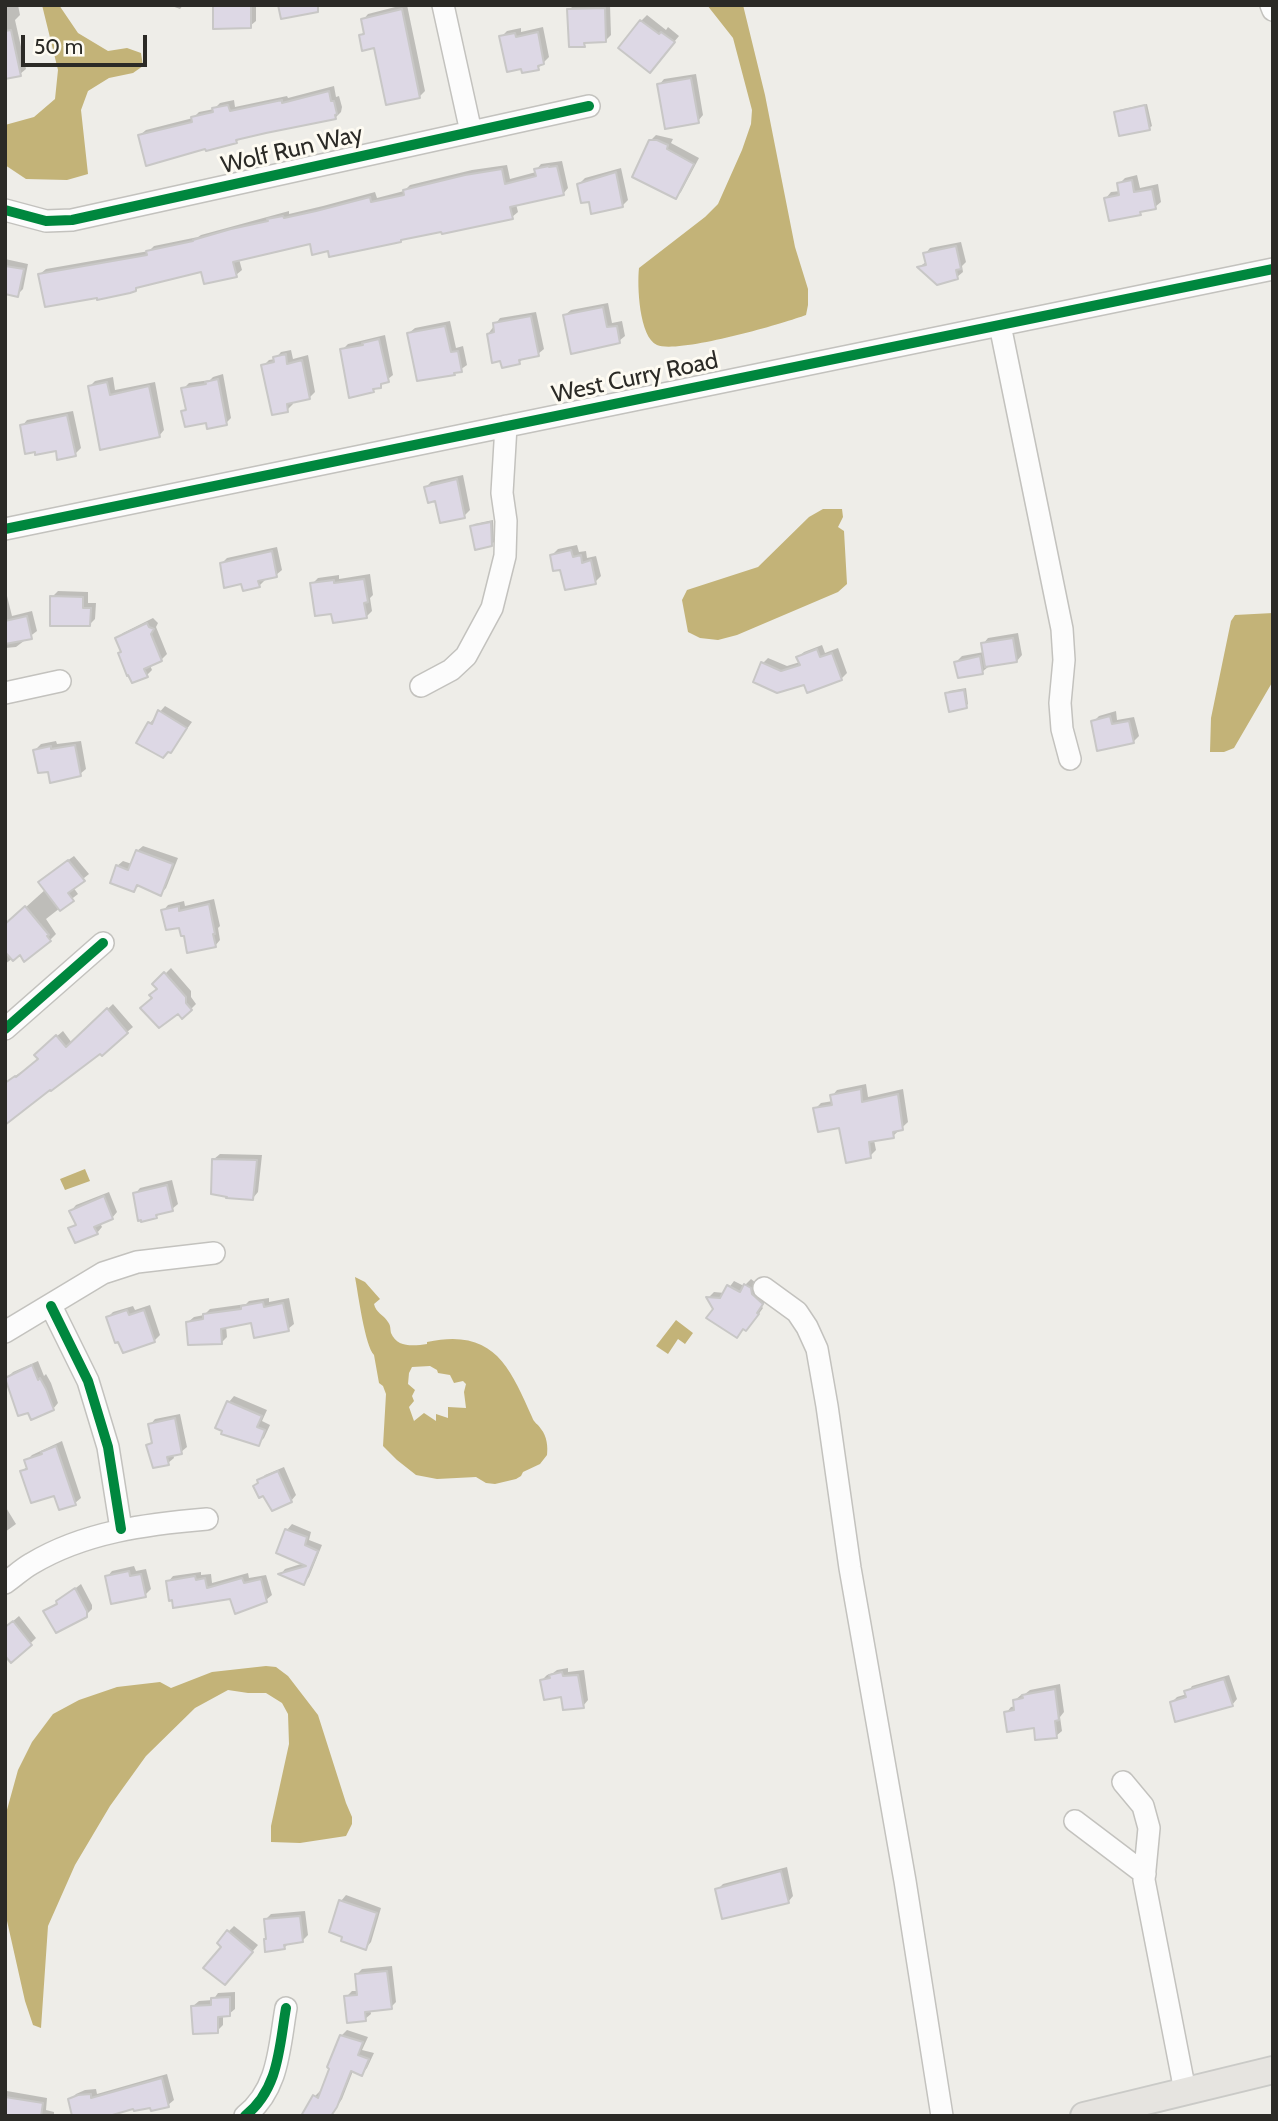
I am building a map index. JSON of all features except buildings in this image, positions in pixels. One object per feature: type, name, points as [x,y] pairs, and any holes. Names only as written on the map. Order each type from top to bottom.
[{"type":"main road","points":[[1094,2115],[1273,2070]]},
{"type":"street","points":[[443,5],[471,132]]},
{"type":"street","points":[[1271,5],[1273,10]]},
{"type":"street","name":"Wolf Run Way","points":[[5,209],[46,221],[72,220],[589,106]]},
{"type":"street","name":"West Curry Road","points":[[5,529],[1273,269]]},
{"type":"street","points":[[1000,325],[1062,629],[1064,660],[1060,703],[1062,729],[1070,759]]},
{"type":"street","points":[[421,685],[451,670],[466,656],[492,608],[505,556],[506,521],[502,493],[506,426]]},
{"type":"street","points":[[5,693],[60,681]]},
{"type":"street","points":[[5,1029],[103,943]]},
{"type":"street","points":[[5,1332],[103,1273],[137,1262],[214,1253]]},
{"type":"street","points":[[764,1289],[797,1312],[817,1349],[850,1568],[905,1881],[942,2116]]},
{"type":"street","points":[[51,1306],[88,1381],[108,1447],[121,1529]]},
{"type":"street","points":[[5,1583],[32,1564],[73,1544],[121,1529],[207,1519]]},
{"type":"street","points":[[1123,1782],[1143,1806],[1149,1828],[1144,1880],[1185,2091]]},
{"type":"street","points":[[1075,1821],[1145,1874]]},
{"type":"street","points":[[245,2116],[261,2101],[274,2076],[286,2008]]},
{"type":"shaded area","points":[[42,5],[59,5],[78,33],[108,51],[127,48],[141,53],[143,66],[133,73],[109,78],[88,91],[81,110],[88,174],[67,180],[26,179],[5,165],[5,125],[34,117],[55,99],[58,70]]},
{"type":"shaded area","points":[[707,5],[743,5],[765,95],[795,247],[808,289],[808,305],[806,315],[776,325],[707,342],[668,347],[657,345],[646,332],[639,298],[639,268],[718,204],[751,124],[752,110],[733,38]]},
{"type":"shaded area","points":[[823,509],[842,509],[843,517],[838,527],[844,531],[847,584],[838,592],[737,635],[718,640],[700,638],[688,632],[682,600],[687,590],[758,567],[809,517]]},
{"type":"shaded area","points":[[1273,613],[1273,681],[1234,748],[1224,752],[1210,752],[1211,718],[1231,621],[1235,615]]},
{"type":"shaded area","points":[[85,1169],[90,1181],[65,1190],[60,1179]]},
{"type":"shaded area","points":[[355,1277],[365,1282],[380,1299],[374,1304],[375,1307],[389,1323],[394,1338],[402,1344],[468,1340],[496,1355],[515,1381],[533,1419],[545,1435],[547,1455],[540,1464],[523,1472],[516,1479],[495,1484],[486,1483],[476,1477],[437,1479],[416,1475],[383,1446],[386,1394],[379,1383],[374,1355],[362,1319]],"holes":[[[430,1366],[438,1373],[450,1375],[454,1383],[463,1381],[466,1384],[466,1408],[448,1407],[448,1418],[436,1414],[436,1421],[424,1413],[414,1421],[409,1407],[414,1401],[412,1396],[415,1390],[408,1384],[409,1373],[412,1367]]]},
{"type":"shaded area","points":[[676,1320],[693,1333],[685,1344],[678,1339],[668,1354],[656,1346]]},
{"type":"shaded area","points":[[276,1667],[288,1676],[318,1715],[352,1817],[352,1824],[346,1836],[300,1843],[271,1842],[271,1826],[289,1744],[288,1714],[282,1703],[266,1693],[228,1690],[195,1708],[146,1756],[110,1806],[75,1865],[48,1926],[41,2028],[33,2025],[5,1912],[5,1817],[18,1770],[32,1742],[53,1714],[79,1700],[117,1687],[160,1682],[171,1688],[212,1672]]},
{"type":"cycle path","points":[[5,210],[46,221],[72,220],[589,106]]},
{"type":"cycle path","points":[[5,529],[1273,269]]},
{"type":"cycle path","points":[[5,1029],[103,943]]},
{"type":"cycle path","points":[[51,1306],[88,1381],[108,1447],[121,1529]]},
{"type":"cycle path","points":[[245,2116],[265,2093],[271,2081],[279,2053],[286,2008]]}]
